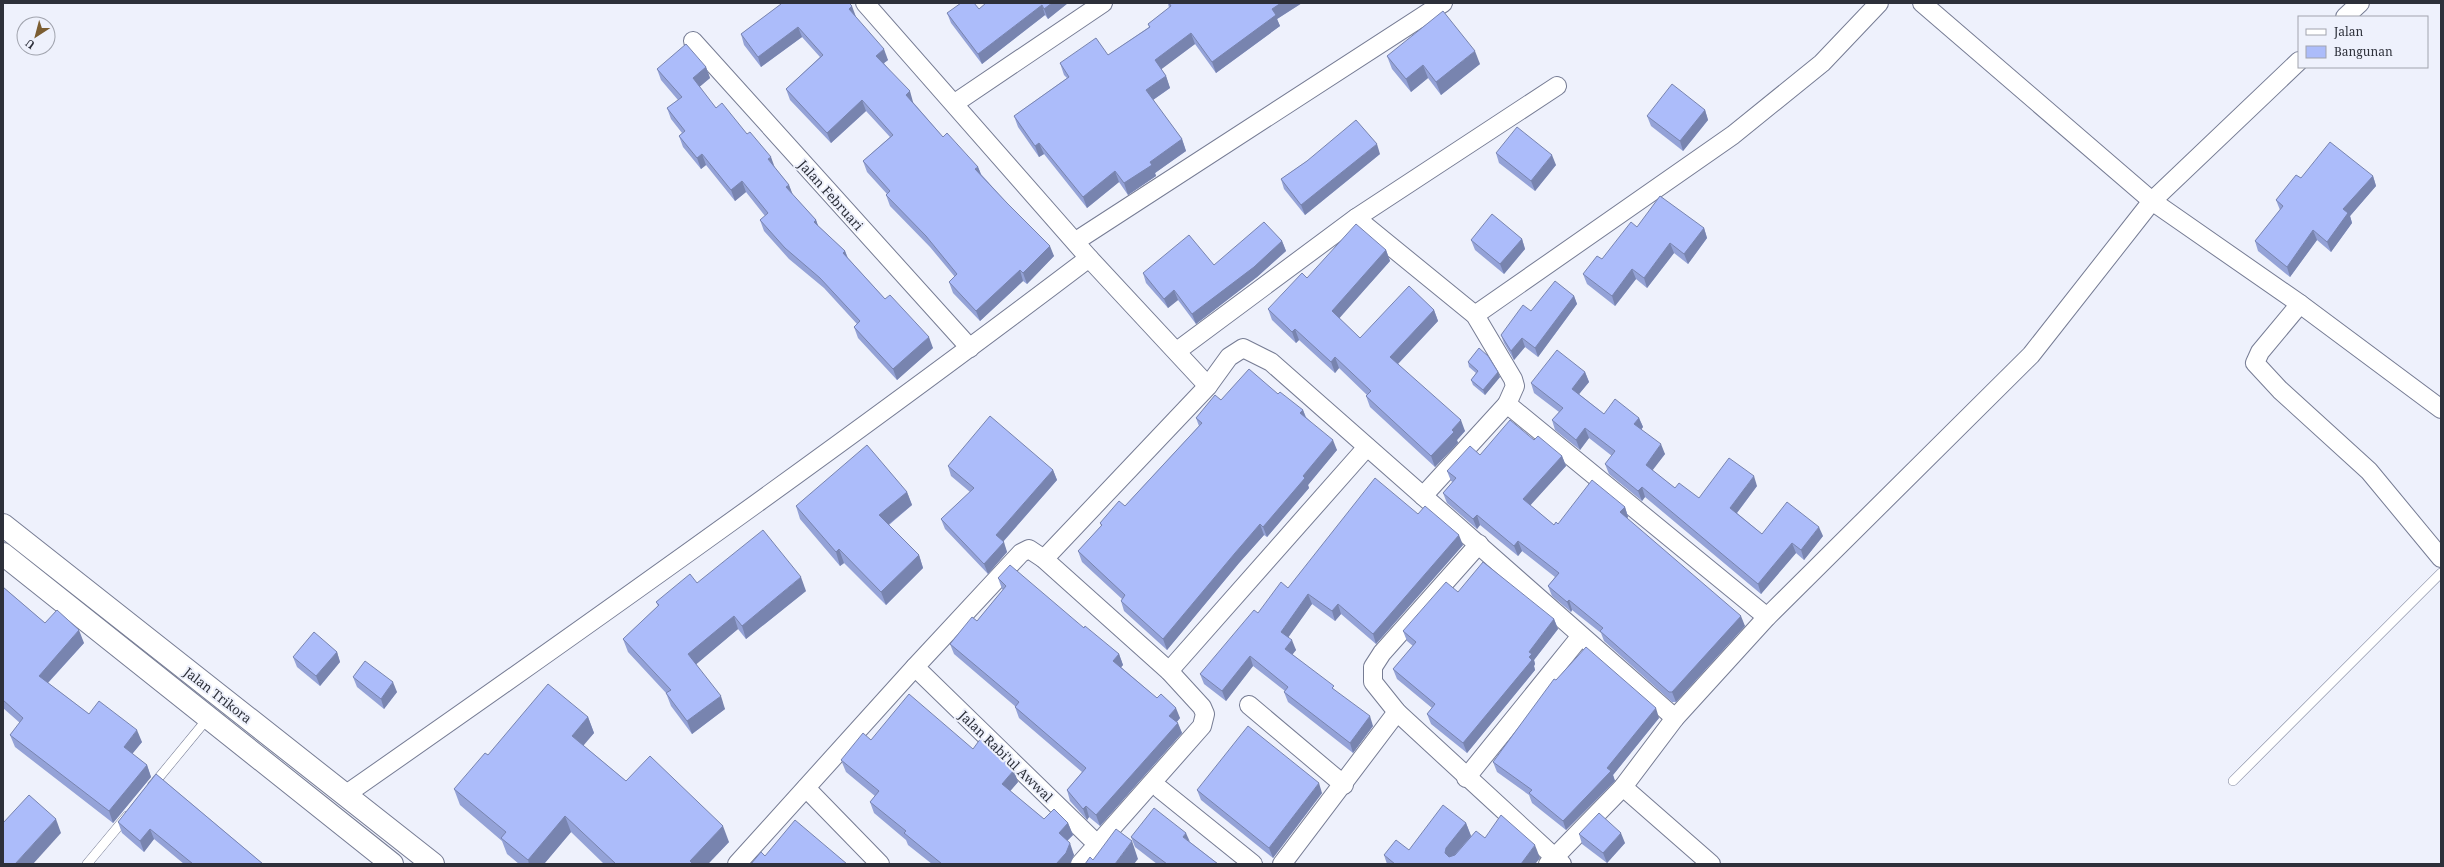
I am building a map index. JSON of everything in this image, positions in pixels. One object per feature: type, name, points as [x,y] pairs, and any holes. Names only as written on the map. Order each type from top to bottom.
[{"type":"main road","name":"Jalan Trikora","points":[[3,525],[433,864]]},
{"type":"main road","name":"Jalan Trikora","points":[[3,554],[392,864]]},
{"type":"street","points":[[865,3],[955,103],[1076,241],[1089,258],[1208,386]]},
{"type":"street","points":[[955,103],[1103,3]]},
{"type":"street","points":[[1076,241],[1443,3]]},
{"type":"street","points":[[1475,315],[1733,135],[1822,64],[1879,3]]},
{"type":"street","points":[[1922,3],[2152,201],[2300,304],[2441,409]]},
{"type":"street","points":[[2346,16],[2360,3]]},
{"type":"street","name":"Jalan Februari","points":[[692,41],[970,348]]},
{"type":"street","points":[[1478,544],[1382,652],[1373,668],[1373,682],[1397,712],[1555,862],[1623,787],[1675,718],[1767,618],[2031,355],[2152,201],[2298,62]]},
{"type":"street","points":[[1177,351],[1356,218],[1557,86]]},
{"type":"street","points":[[1356,218],[1475,315],[1513,378],[1515,386],[1507,404],[1423,496]]},
{"type":"street","points":[[345,795],[552,650],[970,348],[1089,258]]},
{"type":"street","points":[[2300,304],[2260,352],[2255,363],[2270,380],[2369,470],[2441,558]]},
{"type":"street","points":[[1044,559],[1208,386],[1229,357],[1243,348],[1255,352],[1271,362],[1368,446],[1580,637],[1675,718]]},
{"type":"street","points":[[1507,404],[1767,618]]},
{"type":"street","points":[[1169,671],[1368,446]]},
{"type":"street","points":[[738,864],[915,667],[1025,550],[1033,551],[1044,559],[1169,671],[1202,707],[1205,720],[1202,726],[1080,864]]},
{"type":"street","points":[[1466,778],[1580,637]]},
{"type":"street","name":"Jalan Rabi'ul Awwal","points":[[915,667],[1097,844]]},
{"type":"street","points":[[1249,705],[1344,785]]},
{"type":"street","points":[[1283,863],[1344,785],[1397,712]]},
{"type":"street","points":[[1623,787],[1711,864]]},
{"type":"street","points":[[806,788],[880,864]]},
{"type":"street","points":[[1160,789],[1253,864]]},
{"type":"lane","points":[[2233,781],[2441,573]]},
{"type":"lane","points":[[148,791],[208,718]]},
{"type":"lane","points":[[87,864],[132,809]]},
{"type":"building","points":[[780,3],[849,3],[852,6],[849,9],[884,49],[876,56],[910,91],[906,95],[943,137],[947,133],[978,167],[975,169],[1050,246],[1023,273],[1020,270],[976,311],[949,282],[957,274],[926,236],[886,195],[890,191],[863,161],[893,135],[862,100],[827,133],[786,89],[823,55],[798,27],[758,57],[741,34],[781,4]]},
{"type":"building","points":[[961,3],[974,3],[979,9],[986,3],[1052,3],[1044,9],[1042,5],[978,54],[947,13]]},
{"type":"building","points":[[1169,3],[1281,3],[1272,9],[1276,15],[1212,62],[1191,33],[1155,60],[1166,76],[1146,90],[1182,139],[1150,162],[1152,165],[1124,183],[1115,171],[1083,197],[1039,143],[1035,146],[1014,116],[1069,77],[1060,63],[1096,38],[1108,55],[1150,27],[1148,24],[1171,6]]},
{"type":"building","points":[[1443,11],[1475,51],[1436,82],[1423,65],[1406,79],[1387,56]]},
{"type":"building","points":[[686,44],[706,67],[693,78],[716,108],[722,103],[747,134],[750,132],[771,157],[768,159],[789,185],[786,187],[816,220],[814,222],[845,251],[843,253],[885,299],[890,295],[929,337],[893,369],[854,327],[860,321],[820,278],[785,248],[760,220],[768,213],[742,181],[731,190],[702,154],[697,158],[679,136],[685,131],[667,108],[682,97],[657,69]]},
{"type":"building","points":[[1672,84],[1705,110],[1680,141],[1647,116]]},
{"type":"building","points":[[1356,120],[1377,144],[1301,205],[1281,179],[1307,161]]},
{"type":"building","points":[[1517,127],[1552,155],[1531,181],[1496,153]]},
{"type":"building","points":[[2330,142],[2373,176],[2343,209],[2348,213],[2327,242],[2313,230],[2287,267],[2255,241],[2283,206],[2276,200],[2296,175],[2301,178]]},
{"type":"building","points":[[1660,196],[1704,228],[1684,254],[1670,243],[1644,278],[1632,269],[1612,296],[1583,274],[1597,256],[1602,259],[1631,222],[1637,227]]},
{"type":"building","points":[[1492,214],[1522,239],[1500,264],[1471,240]]},
{"type":"building","points":[[1264,222],[1282,241],[1254,267],[1192,314],[1174,290],[1164,299],[1143,273],[1189,235],[1214,265]]},
{"type":"building","points":[[1356,224],[1386,250],[1332,311],[1360,338],[1409,286],[1434,310],[1390,357],[1461,420],[1452,430],[1454,432],[1431,456],[1366,396],[1371,391],[1335,357],[1331,362],[1295,329],[1292,332],[1268,309],[1302,273],[1307,278]]},
{"type":"building","points":[[1555,281],[1574,296],[1535,348],[1522,338],[1511,351],[1501,335],[1523,305],[1531,311]]},
{"type":"building","points":[[1479,348],[1488,356],[1498,372],[1483,390],[1471,380],[1478,371],[1468,362]]},
{"type":"building","points":[[1557,350],[1585,372],[1572,389],[1604,414],[1615,399],[1639,418],[1634,424],[1661,444],[1646,465],[1675,488],[1679,483],[1699,498],[1729,458],[1754,476],[1730,508],[1762,534],[1787,502],[1819,527],[1801,550],[1792,543],[1758,584],[1642,487],[1638,491],[1605,464],[1615,451],[1585,428],[1576,440],[1552,420],[1563,408],[1531,383]]},
{"type":"building","points":[[1249,369],[1278,394],[1280,392],[1303,410],[1300,413],[1333,440],[1303,476],[1305,478],[1263,527],[1260,524],[1163,639],[1121,601],[1125,595],[1078,551],[1102,525],[1100,523],[1119,501],[1125,506],[1202,423],[1196,418],[1215,395],[1221,400]]},
{"type":"building","points":[[990,416],[1053,470],[996,535],[1004,542],[984,564],[941,519],[974,488],[948,466]]},
{"type":"building","points":[[1510,420],[1534,440],[1538,436],[1562,456],[1523,499],[1554,525],[1556,522],[1558,524],[1592,480],[1625,507],[1620,512],[1741,616],[1672,692],[1669,692],[1600,631],[1603,628],[1569,600],[1567,602],[1548,586],[1559,573],[1518,541],[1514,546],[1477,515],[1473,519],[1443,493],[1456,478],[1447,471],[1470,446],[1480,455]]},
{"type":"building","points":[[867,445],[907,492],[879,515],[919,555],[881,592],[839,549],[836,552],[796,506]]},
{"type":"building","points":[[1375,478],[1418,514],[1425,506],[1459,535],[1373,634],[1338,604],[1332,611],[1308,594],[1281,632],[1292,640],[1285,649],[1334,686],[1332,688],[1370,716],[1350,743],[1284,692],[1288,687],[1250,656],[1222,691],[1200,674],[1254,610],[1258,613],[1281,582],[1288,588]]},
{"type":"building","points":[[763,530],[801,577],[742,626],[734,616],[688,654],[721,696],[687,721],[666,693],[671,690],[623,639],[659,605],[656,602],[690,574],[697,583]]},
{"type":"building","points":[[1483,562],[1554,619],[1529,652],[1532,654],[1529,657],[1532,660],[1463,743],[1427,714],[1435,704],[1393,669],[1416,642],[1403,631],[1446,582],[1458,592]]},
{"type":"building","points":[[1010,565],[1084,628],[1085,626],[1119,654],[1113,661],[1157,698],[1161,694],[1176,708],[1169,716],[1178,723],[1096,815],[1086,806],[1083,809],[1067,790],[1086,768],[1015,707],[1019,702],[950,644],[972,617],[977,621],[1006,586],[998,578]]},
{"type":"building","points":[[3,587],[45,623],[57,610],[79,630],[39,676],[89,714],[99,701],[137,730],[124,747],[147,765],[109,811],[10,735],[23,718],[3,700]]},
{"type":"building","points":[[314,632],[337,652],[316,676],[293,657]]},
{"type":"building","points":[[1586,647],[1656,708],[1607,768],[1611,771],[1563,821],[1529,793],[1532,790],[1493,762],[1554,679],[1556,680]]},
{"type":"building","points":[[365,661],[393,682],[381,699],[353,677]]},
{"type":"building","points":[[548,684],[588,717],[572,736],[626,781],[650,756],[723,826],[690,861],[693,864],[616,864],[565,816],[528,860],[501,838],[506,832],[454,789],[485,753],[488,755]]},
{"type":"building","points":[[909,694],[973,749],[981,738],[1014,770],[1002,784],[1044,819],[1054,809],[1068,823],[1059,833],[1070,843],[1066,853],[1056,864],[942,864],[904,833],[906,831],[870,802],[879,791],[841,760],[863,733],[871,740]]},
{"type":"building","points":[[1248,726],[1319,783],[1269,848],[1197,790]]},
{"type":"building","points":[[156,774],[263,864],[193,864],[150,829],[140,841],[118,822]]},
{"type":"building","points":[[29,795],[56,819],[15,864],[3,864],[3,823]]},
{"type":"building","points":[[1443,805],[1466,823],[1446,848],[1445,853],[1449,857],[1455,855],[1476,831],[1485,838],[1501,815],[1535,845],[1521,864],[1395,864],[1384,855],[1396,840],[1409,850]]},
{"type":"building","points":[[1154,808],[1186,833],[1183,837],[1218,864],[1167,864],[1131,837]]},
{"type":"building","points":[[1599,813],[1621,833],[1603,853],[1579,834]]},
{"type":"building","points":[[795,820],[847,864],[751,864],[761,852],[765,856]]},
{"type":"building","points":[[1116,829],[1132,841],[1115,864],[1085,864],[1090,857],[1093,860]]}]
